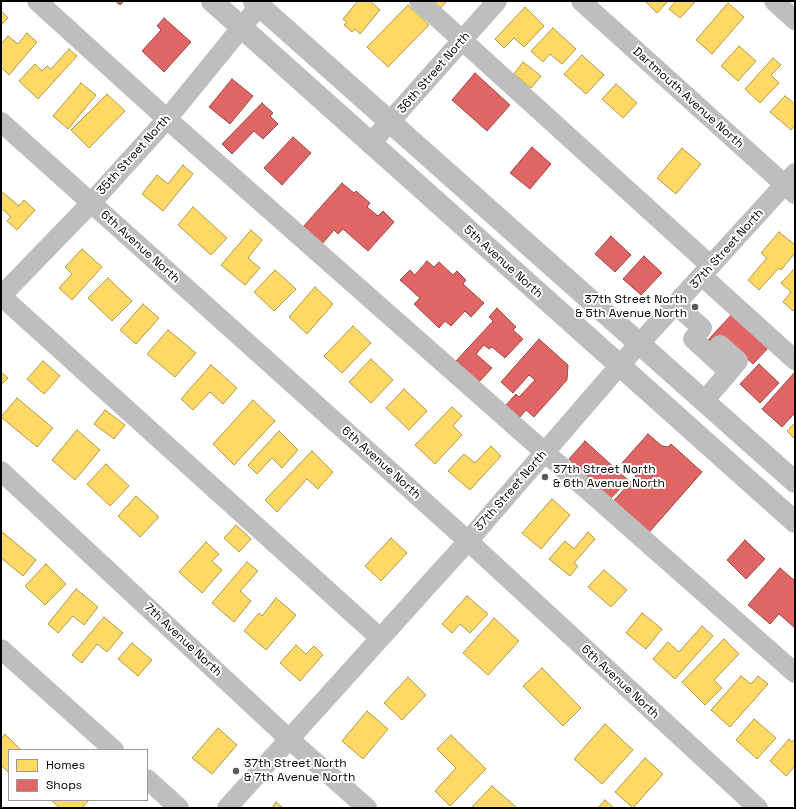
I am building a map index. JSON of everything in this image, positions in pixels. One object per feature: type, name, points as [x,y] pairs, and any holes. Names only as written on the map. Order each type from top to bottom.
[{"type":"main road","name":"5th Avenue North","points":[[212,1],[370,144],[795,522]]},
{"type":"main road","points":[[256,4],[795,482]]},
{"type":"street","points":[[37,1],[167,118],[795,673]]},
{"type":"street","points":[[419,1],[707,271],[795,360]]},
{"type":"street","name":"36th Street North","points":[[370,144],[497,1]]},
{"type":"street","name":"Dartmouth Avenue North","points":[[581,1],[792,184]]},
{"type":"street","points":[[774,1],[795,20]]},
{"type":"street","name":"35th Street North","points":[[1,296],[91,203],[167,118],[241,27],[256,4]]},
{"type":"street","name":"6th Avenue North","points":[[1,122],[468,542],[758,808]]},
{"type":"street","name":"37th Street North","points":[[227,808],[468,542],[620,365],[707,271],[792,184]]},
{"type":"street","points":[[1,296],[380,638]]},
{"type":"street","points":[[676,305],[738,361],[704,401]]},
{"type":"street","points":[[711,337],[693,339],[729,372]]},
{"type":"street","name":"7th Avenue North","points":[[1,471],[290,739],[367,808]]},
{"type":"street","points":[[1,649],[113,749]]},
{"type":"street","points":[[148,780],[179,808]]},
{"type":"building: Homes","points":[[358,1],[370,1],[380,10],[360,34],[355,29],[352,32],[344,25],[347,22],[343,19]]},
{"type":"building: Homes","points":[[429,1],[447,1],[439,10]]},
{"type":"building: Homes","points":[[645,1],[668,1],[657,13]]},
{"type":"building: Homes","points":[[676,1],[696,1],[680,18],[669,9]]},
{"type":"building: Homes","points":[[728,3],[744,17],[712,54],[696,40]]},
{"type":"building: Homes","points":[[408,5],[429,25],[388,67],[367,47]]},
{"type":"building: Homes","points":[[525,7],[544,26],[524,47],[514,38],[504,48],[495,39]]},
{"type":"building: Homes","points":[[1,11],[8,18],[1,25]]},
{"type":"building: Homes","points":[[553,28],[576,49],[562,64],[550,54],[543,62],[531,51]]},
{"type":"building: Homes","points":[[27,33],[37,42],[9,75],[1,67],[1,44],[8,36],[18,44]]},
{"type":"building: Homes","points":[[739,46],[756,61],[738,81],[721,66]]},
{"type":"building: Homes","points":[[69,49],[77,56],[38,99],[19,81],[35,64],[42,71],[47,66],[51,69]]},
{"type":"building: Homes","points":[[582,55],[604,75],[586,94],[564,74]]},
{"type":"building: Homes","points":[[773,58],[781,65],[771,75],[779,83],[760,103],[745,89]]},
{"type":"building: Homes","points":[[523,62],[541,76],[531,88],[514,74]]},
{"type":"building: Homes","points":[[81,83],[96,95],[68,129],[53,116]]},
{"type":"building: Homes","points":[[616,84],[637,103],[623,118],[602,99]]},
{"type":"building: Homes","points":[[107,94],[125,111],[89,148],[71,130]]},
{"type":"building: Homes","points":[[785,96],[795,104],[795,125],[791,130],[770,112]]},
{"type":"building: Homes","points":[[682,148],[701,164],[676,194],[657,178]]},
{"type":"building: Homes","points":[[183,165],[193,174],[163,211],[142,194],[157,175],[168,184]]},
{"type":"building: Homes","points":[[1,191],[19,206],[24,200],[35,210],[17,230],[7,221],[11,217],[1,208]]},
{"type":"building: Homes","points":[[193,207],[227,238],[211,255],[178,225]]},
{"type":"building: Homes","points":[[251,230],[262,240],[248,258],[260,268],[245,285],[221,265]]},
{"type":"building: Homes","points":[[779,232],[795,245],[795,253],[781,270],[779,268],[759,290],[748,280],[767,258],[761,253]]},
{"type":"building: Homes","points":[[82,249],[102,267],[72,300],[59,288],[72,274],[65,267]]},
{"type":"building: Homes","points":[[795,268],[795,309],[793,311],[783,302],[791,292],[781,283]]},
{"type":"building: Homes","points":[[275,270],[296,289],[274,311],[254,292]]},
{"type":"building: Homes","points":[[108,278],[132,301],[112,321],[88,298]]},
{"type":"building: Homes","points":[[315,287],[333,304],[307,334],[289,317]]},
{"type":"building: Homes","points":[[143,304],[159,318],[136,344],[120,330]]},
{"type":"building: Homes","points":[[353,326],[371,343],[342,373],[324,356]]},
{"type":"building: Homes","points":[[168,330],[196,353],[175,377],[147,354]]},
{"type":"building: Homes","points":[[371,359],[393,380],[371,403],[349,382]]},
{"type":"building: Homes","points":[[43,361],[60,376],[44,394],[27,379]]},
{"type":"building: Homes","points":[[211,365],[237,388],[223,404],[210,392],[193,410],[181,399]]},
{"type":"building: Homes","points":[[1,372],[8,378],[1,385]]},
{"type":"building: Homes","points":[[404,389],[427,411],[409,430],[386,408]]},
{"type":"building: Homes","points":[[17,398],[53,428],[37,447],[1,417]]},
{"type":"building: Homes","points":[[253,400],[275,421],[234,465],[213,444]]},
{"type":"building: Homes","points":[[452,407],[462,416],[453,426],[462,435],[435,464],[415,445]]},
{"type":"building: Homes","points":[[105,410],[125,425],[114,439],[94,424]]},
{"type":"building: Homes","points":[[795,423],[795,439],[787,431]]},
{"type":"building: Homes","points":[[77,430],[100,450],[75,480],[52,460]]},
{"type":"building: Homes","points":[[279,431],[298,450],[282,468],[272,458],[257,474],[248,465]]},
{"type":"building: Homes","points":[[491,446],[501,456],[470,490],[448,471],[464,454],[475,463]]},
{"type":"building: Homes","points":[[312,451],[333,472],[318,489],[307,479],[277,512],[265,500]]},
{"type":"building: Homes","points":[[106,464],[129,486],[110,506],[87,484]]},
{"type":"building: Homes","points":[[136,496],[159,517],[140,537],[118,516]]},
{"type":"building: Homes","points":[[552,499],[570,515],[541,549],[522,533]]},
{"type":"building: Homes","points":[[236,525],[251,539],[239,552],[224,538]]},
{"type":"building: Homes","points":[[1,531],[36,560],[23,576],[1,558]]},
{"type":"building: Homes","points":[[588,532],[595,539],[574,563],[578,566],[570,576],[549,559],[565,541],[574,549]]},
{"type":"building: Homes","points":[[391,538],[407,553],[381,581],[365,566]]},
{"type":"building: Homes","points":[[206,542],[219,554],[212,561],[222,570],[202,593],[179,572]]},
{"type":"building: Homes","points":[[247,562],[258,571],[240,591],[251,601],[234,622],[212,603]]},
{"type":"building: Homes","points":[[46,564],[66,584],[45,605],[25,586]]},
{"type":"building: Homes","points":[[604,570],[627,590],[611,607],[588,587]]},
{"type":"building: Homes","points":[[76,589],[98,607],[84,625],[73,616],[58,633],[48,624]]},
{"type":"building: Homes","points":[[467,596],[488,614],[470,633],[460,624],[452,633],[442,624]]},
{"type":"building: Homes","points":[[276,598],[296,615],[266,650],[244,631],[259,613],[262,616]]},
{"type":"building: Homes","points":[[642,613],[662,629],[646,649],[626,633]]},
{"type":"building: Homes","points":[[104,617],[123,633],[107,652],[97,644],[82,663],[72,655]]},
{"type":"building: Homes","points":[[494,618],[519,641],[488,675],[463,653]]},
{"type":"building: Homes","points":[[702,626],[713,636],[675,679],[653,659],[668,642],[679,652]]},
{"type":"building: Homes","points":[[724,639],[739,654],[714,680],[722,688],[705,705],[682,682]]},
{"type":"building: Homes","points":[[132,643],[152,660],[138,676],[118,659]]},
{"type":"building: Homes","points":[[296,645],[306,654],[314,646],[323,655],[300,681],[280,663]]},
{"type":"building: Homes","points":[[542,668],[581,708],[563,726],[523,686]]},
{"type":"building: Homes","points":[[741,676],[751,684],[758,676],[768,684],[730,727],[711,710]]},
{"type":"building: Homes","points":[[408,677],[426,695],[402,720],[384,703]]},
{"type":"building: Homes","points":[[367,711],[388,729],[363,759],[342,741]]},
{"type":"building: Homes","points":[[754,719],[776,738],[757,759],[736,740]]},
{"type":"building: Homes","points":[[605,724],[633,750],[602,784],[574,759]]},
{"type":"building: Homes","points":[[218,728],[237,745],[212,774],[192,758]]},
{"type":"building: Homes","points":[[5,734],[20,749],[8,749],[8,772],[1,765],[1,739]]},
{"type":"building: Homes","points":[[451,735],[486,769],[450,806],[435,791],[456,768],[437,749]]},
{"type":"building: Homes","points":[[789,739],[792,742],[795,739],[795,766],[786,776],[770,761]]},
{"type":"building: Homes","points":[[645,758],[663,774],[633,808],[615,792]]},
{"type":"building: Homes","points":[[492,786],[517,808],[471,808]]},
{"type":"building: Homes","points":[[605,800],[614,808],[598,808]]},
{"type":"building: Homes","points":[[52,801],[88,801],[82,808],[60,808]]},
{"type":"building: Homes","points":[[276,802],[283,808],[272,808]]},
{"type":"building: Shops","points":[[115,1],[124,1],[120,5]]},
{"type":"building: Shops","points":[[164,18],[191,42],[164,72],[142,51],[161,30],[157,26]]},
{"type":"building: Shops","points":[[475,73],[510,105],[487,131],[452,100]]},
{"type":"building: Shops","points":[[232,79],[253,96],[230,124],[209,107]]},
{"type":"building: Shops","points":[[262,103],[273,113],[270,116],[278,124],[263,139],[254,131],[232,154],[222,144]]},
{"type":"building: Shops","points":[[293,137],[311,153],[282,185],[264,168]]},
{"type":"building: Shops","points":[[532,147],[551,164],[530,189],[510,173]]},
{"type":"building: Shops","points":[[342,183],[354,193],[356,191],[370,203],[367,207],[378,216],[383,211],[394,222],[368,251],[343,229],[338,234],[334,230],[322,244],[303,227]]},
{"type":"building: Shops","points":[[611,236],[631,255],[615,272],[595,254]]},
{"type":"building: Shops","points":[[644,256],[662,273],[641,295],[623,279]]},
{"type":"building: Shops","points":[[427,261],[434,267],[439,262],[453,275],[457,271],[466,280],[463,284],[484,303],[471,317],[465,311],[451,326],[445,321],[439,328],[414,304],[420,298],[400,280],[410,270],[415,275]]},
{"type":"building: Shops","points":[[497,308],[516,327],[513,330],[523,339],[505,358],[492,347],[489,349],[484,345],[476,354],[492,368],[479,382],[456,361],[493,321],[489,317]]},
{"type":"building: Shops","points":[[734,312],[771,345],[753,364],[726,339],[717,349],[708,340]]},
{"type":"building: Shops","points":[[539,339],[568,365],[567,380],[534,417],[526,410],[520,417],[506,405],[516,394],[519,397],[535,380],[529,375],[513,393],[501,382]]},
{"type":"building: Shops","points":[[759,364],[779,383],[760,403],[740,384]]},
{"type":"building: Shops","points":[[795,372],[795,413],[782,427],[762,409]]},
{"type":"building: Shops","points":[[648,434],[662,446],[668,447],[671,444],[702,472],[645,537],[610,505],[636,476],[622,463]]},
{"type":"building: Shops","points":[[585,441],[628,480],[611,498],[569,459]]},
{"type":"building: Shops","points":[[745,540],[765,559],[746,579],[727,560]]},
{"type":"building: Shops","points":[[780,568],[795,581],[795,628],[779,614],[770,624],[748,605]]},
{"type":"place","name":"37th Street North & 5th Avenue North","points":[[695,307]]},
{"type":"place","name":"37th Street North & 6th Avenue North","points":[[545,477]]},
{"type":"place","name":"37th Street North & 7th Avenue North","points":[[236,771]]}]
